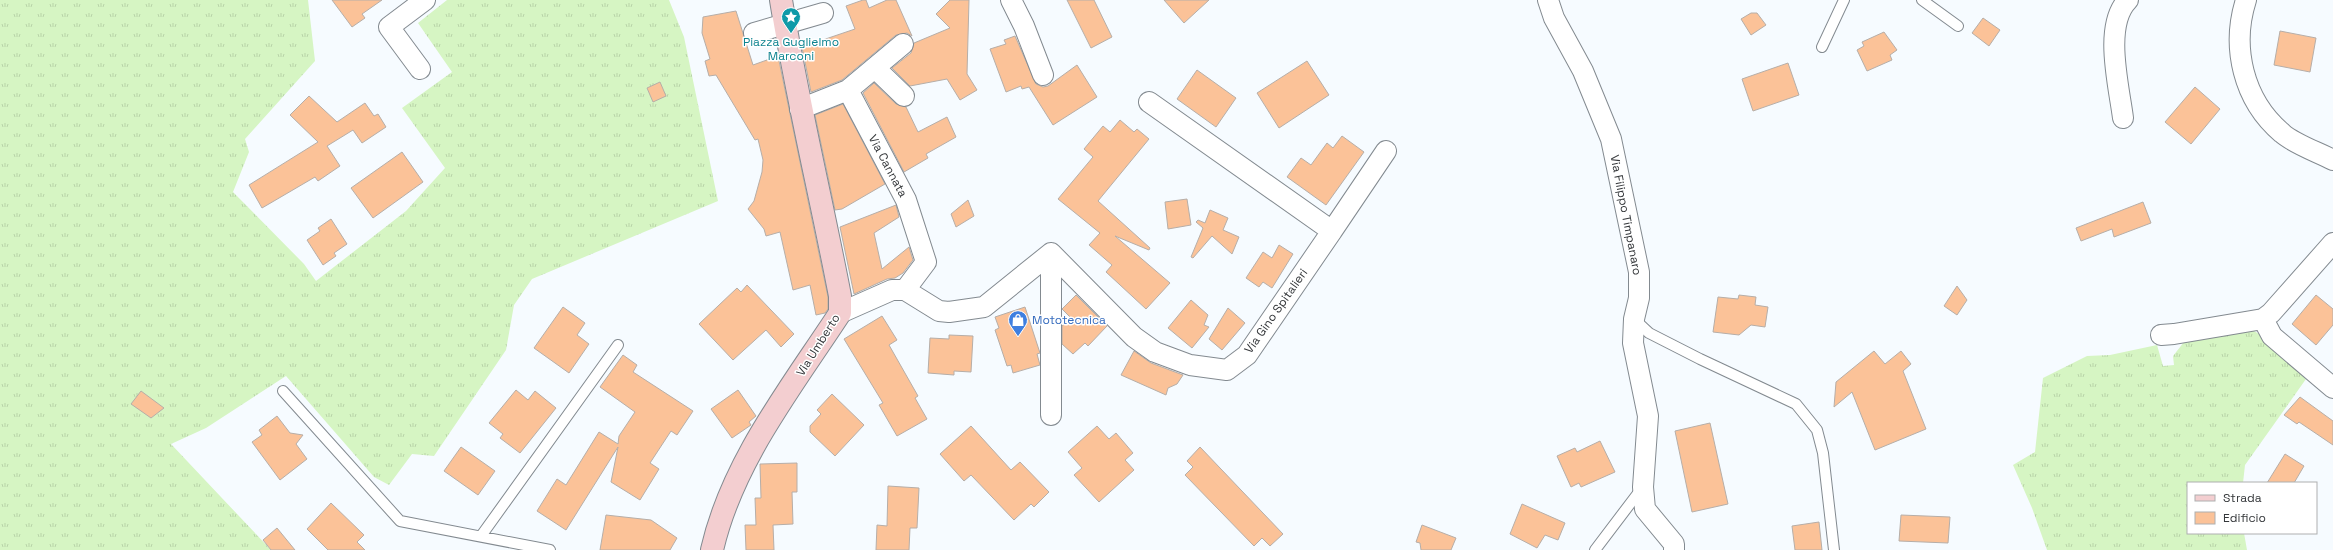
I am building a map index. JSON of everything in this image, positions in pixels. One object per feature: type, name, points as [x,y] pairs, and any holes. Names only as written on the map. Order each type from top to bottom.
[{"type":"main road","name":"Via Umberto","points":[[712,550],[724,507],[752,448],[840,313],[840,296],[819,188],[800,109],[780,0]]},
{"type":"street","points":[[420,69],[389,27],[425,0]]},
{"type":"street","points":[[1011,0],[1043,75]]},
{"type":"street","name":"Via Filippo Timpanaro","points":[[1548,0],[1554,18],[1583,71],[1611,139],[1639,272],[1639,298],[1634,319],[1633,343],[1648,416],[1643,487],[1645,509],[1674,544],[1674,550]]},
{"type":"street","points":[[2123,118],[2114,33],[2118,13],[2128,0]]},
{"type":"street","points":[[2240,2],[2238,41],[2241,69],[2254,98],[2270,121],[2283,134],[2333,160]]},
{"type":"street","points":[[754,33],[823,13]]},
{"type":"street","points":[[800,109],[848,90],[903,44]]},
{"type":"street","points":[[875,68],[904,96]]},
{"type":"street","name":"Via Cannata","points":[[848,90],[906,200],[926,262],[906,290]]},
{"type":"street","points":[[1149,102],[1332,231]]},
{"type":"street","name":"Via Gino Spitalieri","points":[[1051,253],[1134,337],[1150,348],[1190,365],[1226,370],[1246,355],[1386,151]]},
{"type":"street","points":[[2161,334],[2174,334],[2263,319],[2271,313],[2333,243]]},
{"type":"street","points":[[840,313],[892,290],[906,290],[939,311],[949,312],[984,307],[1051,253]]},
{"type":"street","points":[[1051,253],[1051,415]]},
{"type":"street","points":[[2263,319],[2272,336],[2333,388]]},
{"type":"lane","points":[[1822,47],[1844,0]]},
{"type":"lane","points":[[1922,0],[1958,26]]},
{"type":"lane","points":[[1634,319],[1649,333],[1700,359],[1796,404],[1817,430],[1823,453],[1834,550]]},
{"type":"lane","points":[[481,536],[618,345]]},
{"type":"lane","points":[[283,391],[400,521],[550,550]]},
{"type":"lane","points":[[1596,550],[1643,487]]},
{"type":"green space","points":[[0,0],[308,0],[315,61],[245,139],[249,152],[233,192],[304,264],[316,281],[406,211],[445,168],[402,108],[452,72],[418,23],[447,0],[669,0],[684,37],[718,201],[532,279],[514,305],[506,350],[434,456],[412,454],[389,485],[374,477],[286,376],[206,428],[171,444],[271,550],[0,550]]},
{"type":"green space","points":[[2252,330],[2263,336],[2306,379],[2245,465],[2243,482],[2187,482],[2187,534],[2244,534],[2247,550],[2047,550],[2032,508],[2013,465],[2035,452],[2043,378],[2087,356],[2110,355],[2157,345],[2163,366],[2174,365],[2173,356],[2184,342]]},
{"type":"building","points":[[332,0],[382,0],[362,14],[365,18],[352,27]]},
{"type":"building","points":[[866,0],[869,8],[887,0],[896,0],[912,36],[907,33],[896,35],[842,80],[811,92],[802,47],[855,29],[846,6]]},
{"type":"building","points":[[950,0],[969,0],[967,74],[977,90],[960,100],[947,79],[910,86],[892,68],[911,53],[914,43],[950,28],[936,14]]},
{"type":"building","points":[[1067,0],[1094,0],[1112,37],[1091,48]]},
{"type":"building","points":[[1164,0],[1209,0],[1184,23]]},
{"type":"building","points":[[736,11],[753,65],[778,56],[828,297],[828,309],[825,313],[816,315],[810,285],[793,290],[780,232],[766,236],[764,229],[748,209],[754,201],[762,172],[763,160],[758,139],[755,140],[716,75],[709,76],[705,61],[710,59],[702,33],[703,17]]},
{"type":"building","points":[[1751,13],[1757,13],[1766,25],[1751,35],[1741,19]]},
{"type":"building","points":[[1983,18],[2000,30],[1989,46],[1972,33]]},
{"type":"building","points":[[2280,31],[2316,38],[2310,72],[2274,65]]},
{"type":"building","points":[[1884,32],[1897,50],[1890,55],[1892,60],[1867,71],[1857,50],[1864,46],[1862,42]]},
{"type":"building","points":[[1015,36],[1036,84],[1043,87],[1048,86],[1077,65],[1097,97],[1053,125],[1029,87],[1022,89],[1021,86],[1006,92],[990,49],[1006,44],[1004,40]]},
{"type":"building","points":[[1307,61],[1329,95],[1279,128],[1257,93]]},
{"type":"building","points":[[1788,63],[1799,95],[1753,111],[1742,79]]},
{"type":"building","points":[[1197,70],[1236,98],[1216,127],[1177,99]]},
{"type":"building","points":[[660,82],[666,96],[653,102],[647,88]]},
{"type":"building","points":[[874,83],[896,104],[906,107],[918,132],[947,117],[956,137],[926,154],[928,158],[904,172],[863,93]]},
{"type":"building","points":[[2195,87],[2220,109],[2191,144],[2165,122]]},
{"type":"building","points":[[309,96],[337,122],[365,103],[374,116],[378,114],[386,127],[362,143],[353,130],[327,146],[340,166],[318,181],[315,177],[262,208],[249,185],[318,142],[290,115]]},
{"type":"building","points":[[843,104],[885,184],[842,209],[835,210],[815,115]]},
{"type":"building","points":[[1120,120],[1134,132],[1137,129],[1149,139],[1098,201],[1150,248],[1149,250],[1115,236],[1170,283],[1146,309],[1106,272],[1112,265],[1089,245],[1100,233],[1058,199],[1093,157],[1084,149],[1103,126],[1110,132]]},
{"type":"building","points":[[1342,136],[1364,152],[1326,205],[1287,177],[1301,158],[1311,165],[1327,143],[1333,148]]},
{"type":"building","points":[[402,152],[423,182],[373,218],[351,188]]},
{"type":"building","points":[[1187,199],[1191,225],[1168,229],[1165,202]]},
{"type":"building","points":[[968,200],[974,216],[956,227],[951,214]]},
{"type":"building","points":[[2143,202],[2151,223],[2114,237],[2112,229],[2081,241],[2076,228]]},
{"type":"building","points":[[896,205],[899,217],[874,233],[882,269],[909,247],[913,260],[903,273],[895,278],[887,279],[854,294],[840,227]]},
{"type":"building","points":[[1210,210],[1228,218],[1223,230],[1239,237],[1232,254],[1212,236],[1193,258],[1191,257],[1203,228],[1196,222],[1198,220],[1205,223]]},
{"type":"building","points":[[331,219],[347,244],[334,253],[336,256],[323,265],[307,240],[320,231],[318,228]]},
{"type":"building","points":[[1279,245],[1293,254],[1272,288],[1263,282],[1259,287],[1246,278],[1263,252],[1272,258]]},
{"type":"building","points":[[747,285],[794,334],[781,347],[766,330],[733,360],[699,324],[737,288],[741,292]]},
{"type":"building","points":[[1957,286],[1967,300],[1957,315],[1944,306]]},
{"type":"building","points":[[1076,295],[1107,326],[1088,346],[1085,343],[1073,354],[1062,344],[1062,326],[1071,318],[1062,309]]},
{"type":"building","points":[[1739,295],[1756,297],[1755,305],[1768,307],[1765,327],[1751,325],[1739,335],[1713,332],[1718,297],[1738,299]]},
{"type":"building","points":[[2316,295],[2333,309],[2333,325],[2316,345],[2292,324]]},
{"type":"building","points":[[1191,300],[1208,315],[1204,325],[1209,327],[1192,348],[1168,328]]},
{"type":"building","points":[[563,307],[585,323],[577,335],[589,344],[569,373],[534,348]]},
{"type":"building","name":"Mototecnica","points":[[1025,307],[1040,353],[1037,354],[1040,365],[1013,373],[1011,365],[1007,366],[995,330],[999,328],[995,317]]},
{"type":"building","points":[[1228,308],[1245,323],[1222,350],[1209,339]]},
{"type":"building","points":[[882,316],[897,340],[889,345],[918,396],[915,398],[927,419],[897,436],[879,405],[883,403],[844,339]]},
{"type":"building","points":[[949,335],[973,336],[971,372],[954,371],[954,375],[928,373],[930,338],[949,339]]},
{"type":"building","points":[[1134,351],[1151,363],[1183,375],[1177,384],[1168,388],[1166,395],[1121,375]]},
{"type":"building","points":[[1874,351],[1885,364],[1901,351],[1911,364],[1903,371],[1926,429],[1875,450],[1852,392],[1834,407],[1836,382]]},
{"type":"building","points":[[623,355],[637,365],[633,372],[693,411],[677,435],[671,431],[650,463],[659,469],[640,500],[611,482],[618,447],[566,530],[537,511],[557,479],[566,485],[599,432],[618,444],[619,436],[635,412],[600,387]]},
{"type":"building","points":[[516,390],[528,400],[535,391],[556,408],[520,453],[500,438],[503,434],[489,423]]},
{"type":"building","points":[[738,390],[756,416],[749,422],[751,425],[732,438],[711,409]]},
{"type":"building","points":[[141,391],[164,408],[151,418],[131,404]]},
{"type":"building","points":[[832,394],[864,425],[835,456],[810,432],[810,426],[821,414],[817,410]]},
{"type":"building","points":[[2300,397],[2333,421],[2333,445],[2299,422],[2297,424],[2284,415]]},
{"type":"building","points":[[277,416],[290,433],[303,435],[296,444],[307,459],[280,480],[252,442],[262,435],[259,430]]},
{"type":"building","points":[[1710,423],[1728,504],[1692,512],[1675,431]]},
{"type":"building","points":[[971,426],[1011,470],[1020,462],[1049,492],[1034,507],[1031,504],[1014,520],[971,475],[964,481],[940,454]]},
{"type":"building","points":[[1097,426],[1109,439],[1116,433],[1133,453],[1125,460],[1134,470],[1099,502],[1074,475],[1082,468],[1068,452]]},
{"type":"building","points":[[1600,441],[1615,472],[1581,487],[1579,483],[1571,487],[1557,456],[1575,448],[1577,452]]},
{"type":"building","points":[[461,447],[495,471],[478,495],[444,471]]},
{"type":"building","points":[[1200,447],[1283,534],[1270,546],[1262,538],[1254,546],[1185,475],[1193,467],[1187,461]]},
{"type":"building","points":[[2285,454],[2304,466],[2295,482],[2268,482]]},
{"type":"building","points":[[797,463],[797,492],[792,492],[793,524],[773,525],[774,550],[746,550],[745,525],[756,525],[755,498],[761,498],[760,464]]},
{"type":"building","points":[[888,486],[919,488],[917,528],[910,528],[909,550],[876,550],[877,525],[887,526]]},
{"type":"building","points":[[331,503],[364,535],[357,542],[365,550],[328,550],[307,529]]},
{"type":"building","points":[[1522,504],[1565,523],[1558,540],[1545,535],[1537,548],[1510,534]]},
{"type":"building","points":[[606,515],[651,520],[677,538],[670,550],[600,550]]},
{"type":"building","points":[[1901,515],[1950,517],[1948,543],[1899,541]]},
{"type":"building","points":[[1819,522],[1822,550],[1795,550],[1792,526]]},
{"type":"building","points":[[1422,525],[1456,538],[1451,550],[1421,550],[1420,543],[1416,542]]},
{"type":"building","points":[[277,528],[295,550],[271,550],[263,540]]},
{"type":"place","name":"Piazza Guglielmo Marconi","points":[[791,34]]},
{"type":"place","name":"Mototecnica","points":[[1018,337]]}]
